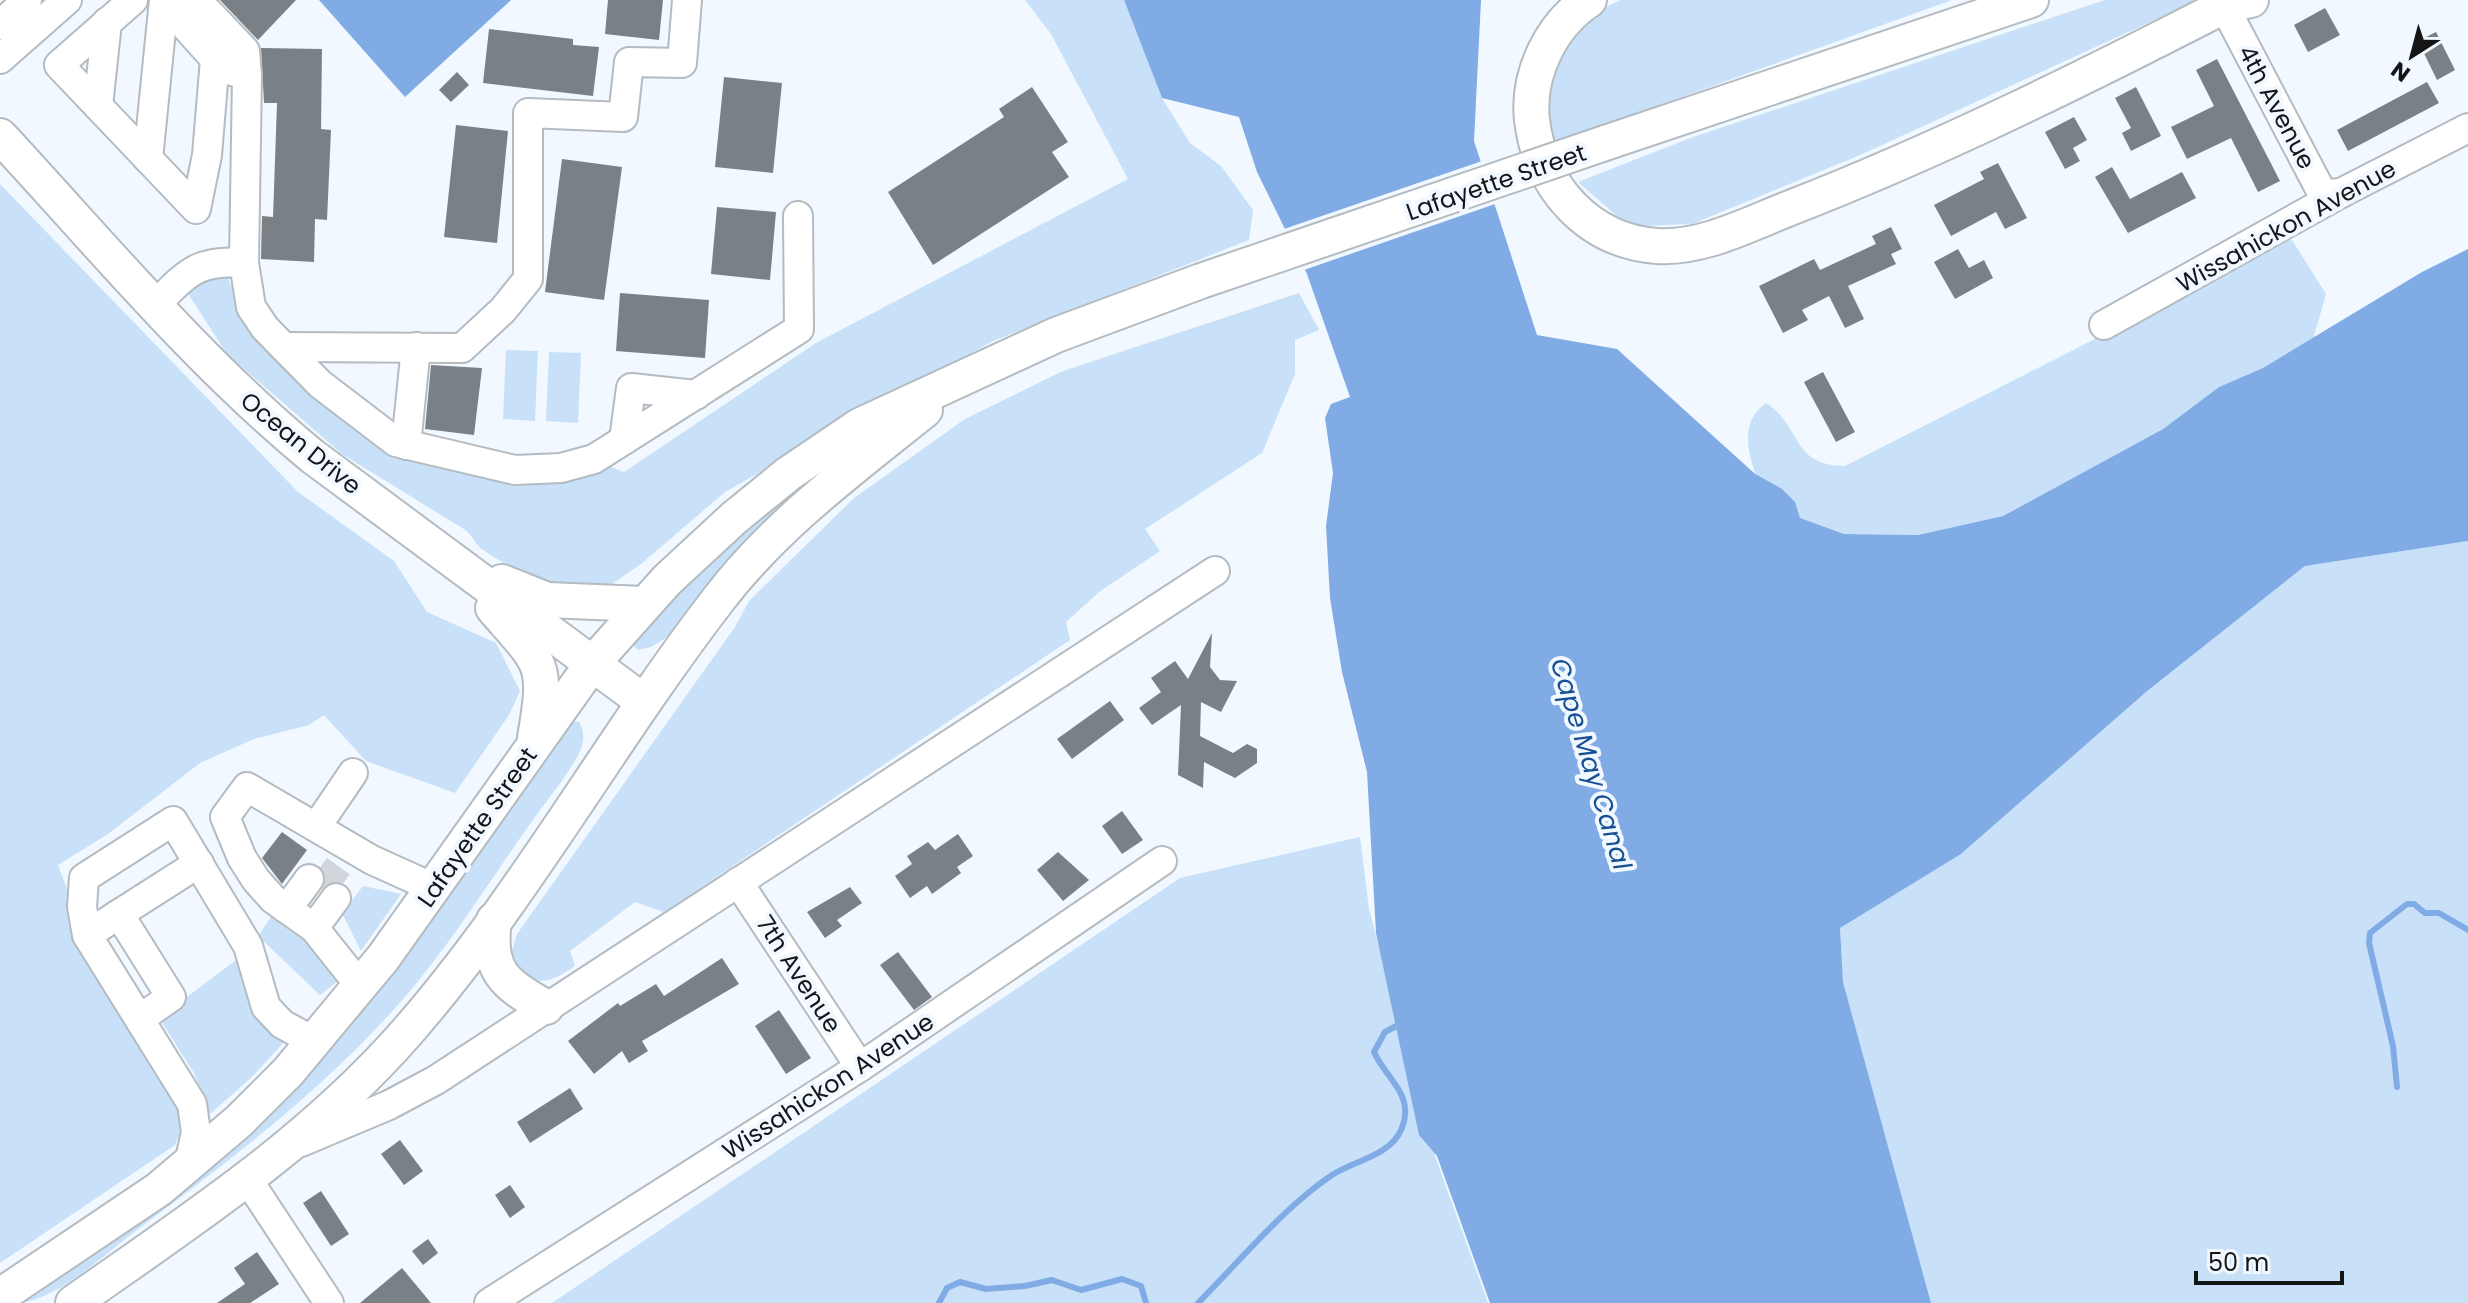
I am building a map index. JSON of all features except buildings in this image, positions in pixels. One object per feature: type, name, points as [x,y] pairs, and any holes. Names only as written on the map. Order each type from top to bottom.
[{"type":"main road","points":[[1589,0],[1566,20],[1540,62],[1533,87],[1535,139],[1544,164],[1571,208],[1610,235],[1659,246],[1714,237],[1858,182],[2052,95],[2238,3]]},
{"type":"main road","name":"Lafayette Street","points":[[0,1296],[127,1212],[189,1164],[263,1099],[361,987],[592,664],[644,604],[702,545],[788,474],[859,426],[1056,335],[1201,281],[2031,0]]},
{"type":"main road","name":"Ocean Drive","points":[[0,136],[222,377],[271,422],[644,702]]},
{"type":"main road","name":"Lafayette Street","points":[[73,1303],[248,1180],[292,1146],[355,1088],[406,1033],[494,920],[719,598],[774,539],[826,490],[966,377]]},
{"type":"main road","points":[[454,562],[547,600],[644,604]]},
{"type":"main road","points":[[454,562],[538,661],[542,693],[534,746]]},
{"type":"main road","points":[[494,920],[491,945],[495,967],[518,991],[546,1007]]},
{"type":"street","points":[[0,25],[27,0]]},
{"type":"street","points":[[0,59],[67,0]]},
{"type":"street","points":[[133,0],[59,65],[196,209],[207,155],[215,59]]},
{"type":"street","points":[[284,347],[462,348],[503,310],[528,279],[528,113],[623,117],[629,62],[682,63],[687,0]]},
{"type":"street","points":[[174,3],[187,28],[224,69],[247,75]]},
{"type":"street","points":[[174,3],[208,12],[245,51],[244,263],[251,307],[320,384],[396,442],[515,470],[561,468],[594,459],[799,329],[798,216]]},
{"type":"street","points":[[148,159],[174,3]]},
{"type":"street","name":"4th Avenue","points":[[2238,3],[2320,189],[2328,194],[2341,193]]},
{"type":"street","points":[[98,106],[107,22]]},
{"type":"street","name":"Wissahickon Avenue","points":[[2104,325],[2341,193],[2468,128]]},
{"type":"street","points":[[155,305],[194,268],[216,260],[244,263]]},
{"type":"street","points":[[406,445],[416,347]]},
{"type":"street","points":[[624,440],[631,388],[696,395]]},
{"type":"street","points":[[292,1146],[412,1093],[1215,571]]},
{"type":"street","points":[[345,847],[353,773]]},
{"type":"street","points":[[361,987],[301,918],[256,880],[237,849],[225,817],[247,787],[345,847],[434,888]]},
{"type":"street","points":[[189,1164],[196,1132],[192,1104],[87,935],[82,907],[84,878],[173,821],[248,946],[266,1007],[282,1024],[315,1042]]},
{"type":"street","name":"Wissahickon Avenue","points":[[489,1303],[860,1067],[1162,861]]},
{"type":"street","points":[[87,935],[199,863]]},
{"type":"street","name":"7th Avenue","points":[[738,882],[860,1067]]},
{"type":"street","points":[[301,918],[322,889]]},
{"type":"street","points":[[119,914],[171,997],[141,1018]]},
{"type":"street","points":[[248,1180],[329,1303]]},
{"type":"shaded area","points":[[1025,0],[1124,0],[1162,98],[1190,143],[1221,166],[1253,210],[1249,240],[993,341],[725,492],[641,564],[606,588],[564,592],[525,577],[480,548],[467,531],[342,454],[227,354],[187,292],[223,268],[255,338],[337,415],[416,459],[600,463],[624,472],[816,343],[1128,179],[1051,34]]},
{"type":"shaded area","points":[[1621,0],[1952,0],[1554,143],[1547,122],[1546,100],[1558,59],[1584,23]]},
{"type":"shaded area","points":[[2105,0],[2198,0],[1858,156],[1692,224],[1643,226],[1618,217],[1578,182],[1693,137]]},
{"type":"shaded area","points":[[0,184],[298,492],[394,561],[427,612],[496,643],[520,691],[509,715],[455,793],[366,761],[324,715],[309,725],[254,739],[200,763],[108,834],[58,865],[71,899],[177,1099],[182,1128],[175,1145],[0,1263]]},
{"type":"shaded area","points":[[2292,240],[2326,294],[2313,340],[2263,368],[2219,387],[2163,429],[2003,516],[1918,535],[1844,534],[1799,518],[1788,496],[1755,473],[1748,445],[1749,426],[1766,403],[1778,412],[1806,452],[1828,464],[1845,466],[2205,283],[2276,243]]},
{"type":"shaded area","points":[[1299,293],[1319,330],[1295,340],[1295,374],[1262,453],[1145,529],[1160,551],[1099,592],[1066,622],[1070,640],[664,912],[635,902],[570,951],[575,966],[565,973],[540,981],[526,976],[509,961],[517,934],[735,627],[749,601],[854,498],[965,419],[1063,371]]},
{"type":"shaded area","points":[[506,350],[538,351],[535,421],[503,419]]},
{"type":"shaded area","points":[[549,352],[581,353],[578,423],[546,421]]},
{"type":"shaded area","points":[[802,485],[734,553],[672,634],[651,647],[638,650],[633,645],[634,638],[693,576],[756,520]]},
{"type":"shaded area","points":[[2468,541],[2468,1303],[1931,1303],[1843,982],[1840,927],[1961,854],[2146,692],[2305,566]]},
{"type":"shaded area","points":[[570,720],[579,722],[583,738],[571,768],[445,946],[373,1032],[275,1123],[92,1265],[45,1295],[15,1303],[312,1069],[348,1029],[415,943]]},
{"type":"shaded area","points":[[1360,837],[1369,909],[1434,1153],[1488,1303],[552,1303],[1180,878]]},
{"type":"shaded area","points":[[363,886],[401,894],[361,951],[342,913]]},
{"type":"shaded area","points":[[275,911],[323,952],[338,981],[320,995],[258,936]]},
{"type":"shaded area","points":[[240,957],[256,1016],[273,1033],[286,1040],[252,1077],[210,1114],[194,1073],[159,1018]]},
{"type":"water","points":[[319,0],[511,0],[405,97]]},
{"type":"water","name":"Cape May Canal","points":[[1124,0],[1481,0],[1474,141],[1537,335],[1617,349],[1754,473],[1782,489],[1795,502],[1800,518],[1844,534],[1918,535],[2003,516],[2163,429],[2219,387],[2263,368],[2422,272],[2468,249],[2468,541],[2305,566],[2146,692],[1961,854],[1840,928],[1843,982],[1931,1303],[1490,1303],[1437,1156],[1419,1135],[1376,933],[1367,772],[1342,672],[1330,598],[1326,526],[1333,473],[1325,418],[1331,404],[1350,397],[1307,274],[1257,172],[1239,117],[1162,98]]},
{"type":"pier","points":[[1485,160],[1498,203],[1301,271],[1281,230]]},
{"type":"waterway","points":[[2397,1087],[2393,1046],[2369,943],[2370,933],[2407,904],[2414,904],[2425,913],[2439,913],[2468,930]]},
{"type":"waterway","points":[[1198,1303],[1279,1219],[1314,1188],[1341,1170],[1380,1152],[1396,1138],[1402,1128],[1405,1106],[1397,1087],[1374,1052],[1385,1032],[1402,1023]]},
{"type":"waterway","points":[[939,1303],[947,1288],[960,1282],[986,1289],[1052,1280],[1081,1290],[1122,1279],[1141,1286],[1146,1303]]},
{"type":"tunnel","points":[[322,889],[347,854]]}]
